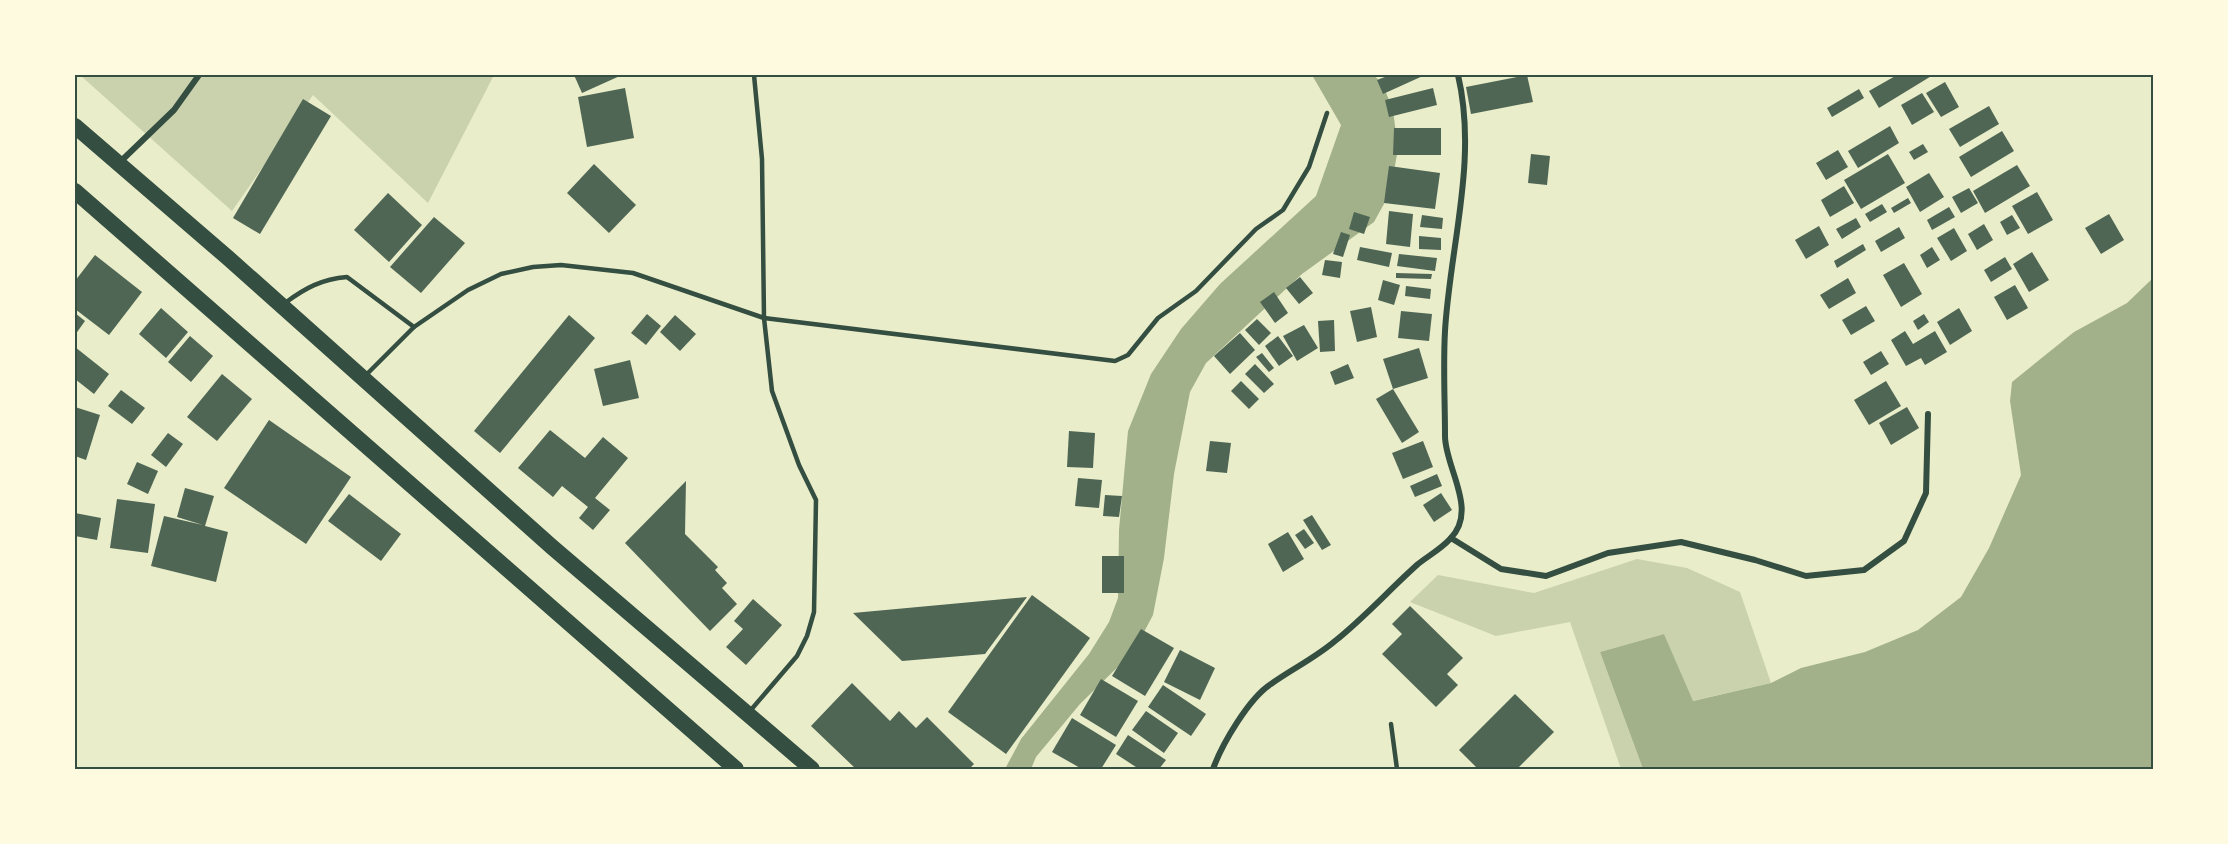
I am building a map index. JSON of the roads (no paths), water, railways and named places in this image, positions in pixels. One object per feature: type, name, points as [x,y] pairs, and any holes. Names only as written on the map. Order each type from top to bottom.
[{"type":"highway","points":[[75,126],[552,547],[812,769]]},
{"type":"highway","points":[[75,191],[735,769]]},
{"type":"street","points":[[119,164],[174,110],[199,75]]},
{"type":"street","points":[[1213,769],[1218,754],[1237,722],[1269,685],[1304,664],[1336,640],[1418,564],[1451,538],[1461,519],[1461,500],[1445,442],[1445,331],[1462,195],[1465,102],[1458,75]]},
{"type":"street","points":[[1451,538],[1501,569],[1546,576],[1608,553],[1681,542],[1755,560],[1806,576],[1864,570],[1904,541],[1926,494],[1928,414]]},
{"type":"lane","points":[[748,713],[797,656],[807,636],[814,612],[816,500],[799,465],[772,391],[764,318],[762,159],[754,75]]},
{"type":"lane","points":[[362,379],[414,327],[468,290],[501,274],[533,267],[561,265],[633,273],[764,318],[1115,361],[1128,355],[1158,318],[1196,291],[1256,229],[1283,210],[1309,167],[1327,113]]},
{"type":"lane","points":[[281,306],[303,290],[327,278],[347,277],[414,327]]},
{"type":"lane","points":[[1391,724],[1396,769]]}]
